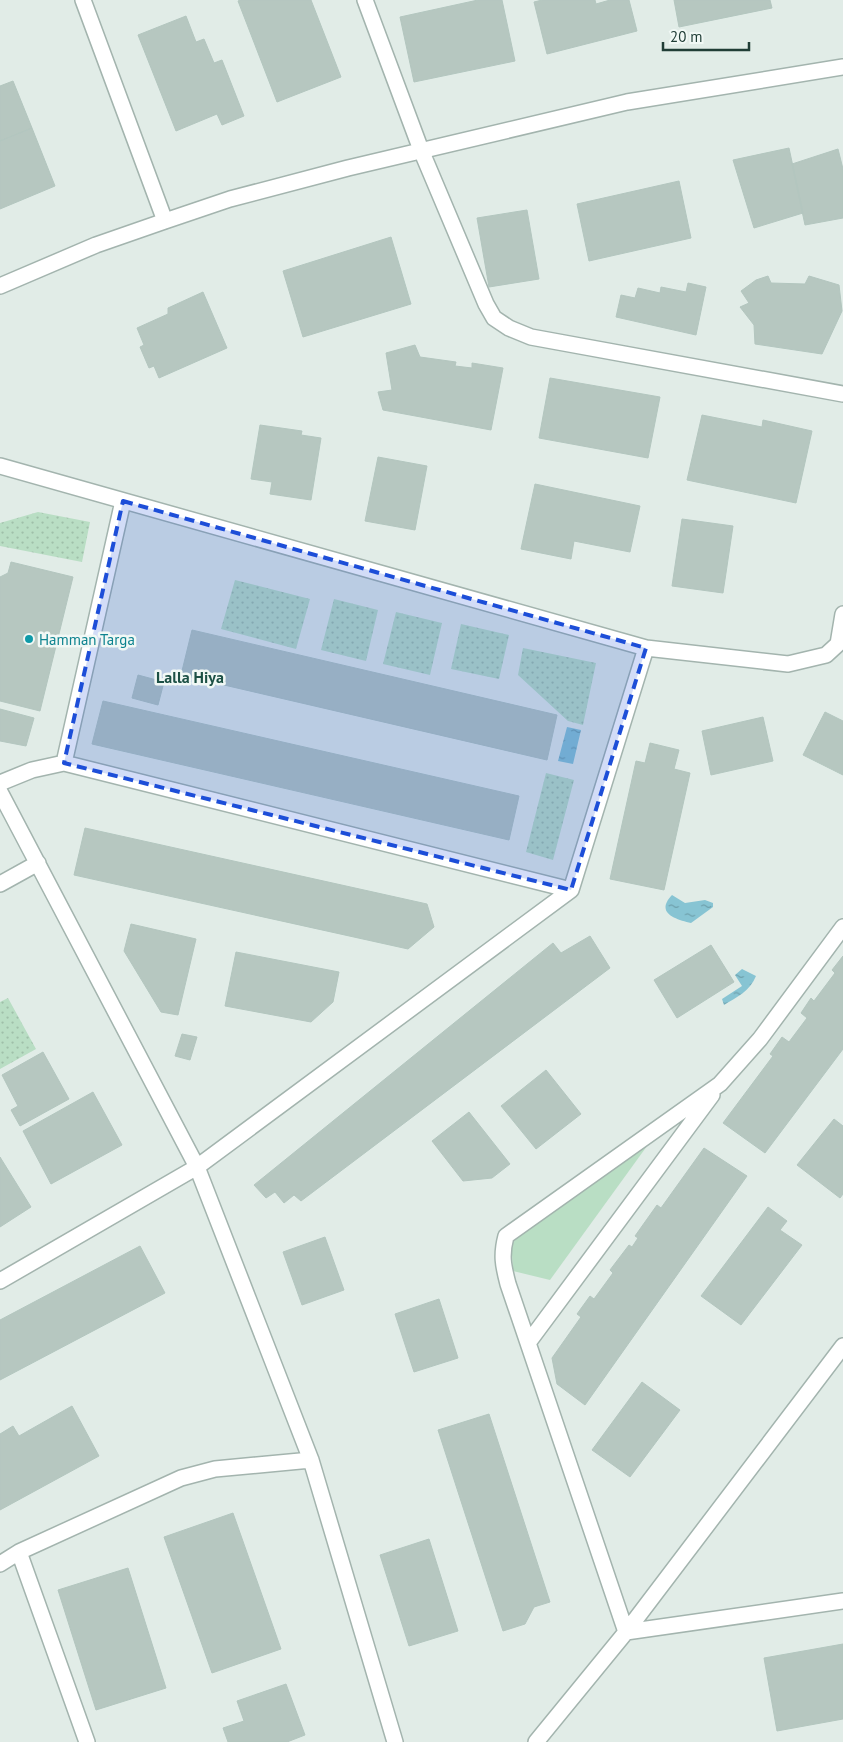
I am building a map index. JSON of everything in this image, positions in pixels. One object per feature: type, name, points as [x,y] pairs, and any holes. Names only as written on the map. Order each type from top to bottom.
[{"type":"street","points":[[83,0],[165,221]]},
{"type":"street","points":[[365,0],[421,150],[486,304],[494,318],[509,328],[531,337],[843,394]]},
{"type":"street","points":[[0,286],[96,245],[230,199],[421,150],[627,102],[843,67]]},
{"type":"street","points":[[0,466],[646,648],[788,664],[826,655],[838,644],[843,614]]},
{"type":"street","points":[[64,763],[123,502]]},
{"type":"street","points":[[0,1281],[197,1167],[571,890],[646,648]]},
{"type":"street","points":[[0,784],[32,770],[64,763],[571,890]]},
{"type":"street","points":[[0,792],[197,1167],[311,1460],[396,1742]]},
{"type":"street","points":[[0,884],[38,863]]},
{"type":"street","points":[[528,1343],[720,1084],[760,1039],[843,927]]},
{"type":"street","points":[[626,1632],[528,1343],[503,1266],[502,1252],[506,1236],[720,1084]]},
{"type":"street","points":[[536,1742],[626,1632],[843,1346]]},
{"type":"street","points":[[0,1564],[19,1552],[180,1478],[215,1469],[311,1460]]},
{"type":"street","points":[[19,1552],[87,1742]]},
{"type":"street","points":[[626,1632],[843,1601]]},
{"type":"highlighted area","points":[[123,501],[646,648],[571,890],[64,763]]},
{"type":"green space","points":[[38,512],[90,522],[82,562],[0,546],[0,523]]},
{"type":"green space","points":[[235,580],[310,599],[296,649],[221,629]]},
{"type":"green space","points":[[334,599],[378,610],[366,661],[321,650]]},
{"type":"green space","points":[[396,612],[442,623],[430,675],[383,664]]},
{"type":"green space","points":[[461,624],[509,635],[499,679],[451,669]]},
{"type":"green space","points":[[523,648],[596,663],[583,725],[568,721],[518,675]]},
{"type":"green space","points":[[546,773],[574,780],[553,860],[526,852]]},
{"type":"green space","points":[[8,998],[36,1049],[0,1069],[0,1002]]},
{"type":"green space","points":[[655,1135],[550,1280],[513,1271],[511,1238]]},
{"type":"water","points":[[567,727],[581,730],[573,764],[558,761]]},
{"type":"water","points":[[672,895],[685,903],[705,900],[713,903],[713,907],[691,923],[673,917],[666,911],[667,901]]},
{"type":"water","points":[[742,969],[756,976],[743,993],[724,1005],[722,999],[742,986],[735,975]]},
{"type":"building","points":[[311,0],[341,77],[277,102],[238,1]]},
{"type":"building","points":[[478,0],[502,0],[515,61],[414,82],[400,17]]},
{"type":"building","points":[[542,0],[595,0],[596,4],[610,0],[629,0],[637,31],[547,54],[534,2]]},
{"type":"building","points":[[674,0],[770,0],[772,8],[679,27]]},
{"type":"building","points":[[186,16],[196,42],[204,39],[214,63],[222,60],[244,116],[222,125],[217,114],[176,131],[138,35]]},
{"type":"building","points":[[13,81],[32,128],[0,141],[0,86]]},
{"type":"building","points":[[32,128],[55,186],[0,209],[0,141]]},
{"type":"building","points":[[789,148],[803,213],[754,228],[733,160]]},
{"type":"building","points":[[838,149],[843,169],[843,218],[805,225],[792,164]]},
{"type":"building","points":[[679,181],[691,238],[589,261],[577,204]]},
{"type":"building","points":[[527,210],[539,279],[489,287],[477,218]]},
{"type":"building","points":[[391,237],[411,304],[303,337],[283,271]]},
{"type":"building","points":[[768,276],[771,283],[805,284],[809,276],[839,285],[842,311],[822,354],[755,344],[754,325],[740,307],[749,303],[741,291],[756,280]]},
{"type":"building","points":[[688,283],[706,287],[696,335],[616,317],[621,295],[635,298],[638,288],[660,293],[661,287],[686,292]]},
{"type":"building","points":[[203,292],[227,348],[159,378],[154,366],[149,368],[140,347],[144,345],[137,328],[168,314],[168,308]]},
{"type":"building","points":[[415,345],[420,357],[456,362],[455,366],[472,368],[472,363],[503,368],[491,430],[383,410],[378,392],[392,390],[386,353]]},
{"type":"building","points":[[550,378],[660,397],[648,458],[539,438]]},
{"type":"building","points":[[702,415],[762,427],[763,420],[812,431],[796,503],[687,480]]},
{"type":"building","points":[[260,425],[302,431],[301,435],[321,438],[311,500],[270,494],[272,482],[251,479]]},
{"type":"building","points":[[378,457],[427,466],[415,530],[365,521]]},
{"type":"building","points":[[535,484],[640,506],[630,552],[574,541],[571,559],[521,549]]},
{"type":"building","points":[[682,519],[733,526],[723,593],[672,586]]},
{"type":"building","name":"Hamman Targa","points":[[11,562],[73,577],[40,711],[0,701],[0,577],[8,573]]},
{"type":"building","points":[[192,630],[557,715],[547,760],[181,675]]},
{"type":"building","points":[[138,675],[164,682],[158,705],[132,698]]},
{"type":"building","points":[[103,701],[519,796],[509,840],[92,744]]},
{"type":"building","points":[[0,709],[34,718],[26,746],[0,741]]},
{"type":"building","points":[[825,712],[843,721],[843,775],[803,755]]},
{"type":"building","points":[[763,717],[773,761],[711,775],[702,731]]},
{"type":"building","points":[[650,743],[679,750],[674,769],[690,773],[664,890],[610,879],[636,761],[645,763]]},
{"type":"building","points":[[85,828],[427,904],[434,927],[408,949],[74,875]]},
{"type":"building","points":[[131,924],[196,939],[178,1015],[161,1012],[124,951]]},
{"type":"building","points":[[590,936],[610,968],[301,1201],[294,1195],[284,1203],[275,1192],[266,1198],[254,1185],[553,943],[561,953]]},
{"type":"building","points":[[711,945],[734,982],[677,1018],[654,980]]},
{"type":"building","points":[[236,952],[339,972],[333,1002],[311,1022],[225,1006]]},
{"type":"building","points":[[843,956],[843,1049],[765,1153],[723,1123],[773,1056],[770,1054],[782,1037],[789,1042],[807,1018],[801,1013],[811,998],[814,1001],[835,973],[832,970]]},
{"type":"building","points":[[182,1034],[197,1037],[190,1060],[175,1056]]},
{"type":"building","points":[[43,1052],[69,1099],[20,1126],[11,1110],[18,1106],[2,1075]]},
{"type":"building","points":[[546,1070],[581,1114],[536,1149],[501,1106]]},
{"type":"building","points":[[93,1092],[122,1145],[51,1184],[23,1131]]},
{"type":"building","points":[[469,1112],[510,1164],[492,1178],[463,1181],[432,1141]]},
{"type":"building","points":[[834,1119],[843,1126],[843,1194],[840,1198],[797,1165]]},
{"type":"building","points":[[704,1148],[747,1176],[585,1405],[557,1384],[552,1358],[581,1317],[577,1314],[590,1296],[594,1299],[613,1273],[610,1270],[629,1245],[632,1247],[638,1238],[635,1236],[657,1205],[661,1208]]},
{"type":"building","points":[[0,1157],[31,1207],[0,1227]]},
{"type":"building","points":[[768,1207],[787,1221],[780,1230],[802,1245],[741,1325],[701,1296]]},
{"type":"building","points":[[325,1237],[344,1290],[302,1305],[283,1252]]},
{"type":"building","points":[[140,1246],[165,1293],[0,1380],[0,1320]]},
{"type":"building","points":[[439,1299],[458,1358],[414,1372],[395,1314]]},
{"type":"building","points":[[642,1382],[680,1410],[630,1477],[592,1450]]},
{"type":"building","points":[[72,1406],[99,1456],[0,1510],[0,1434],[13,1426],[19,1436]]},
{"type":"building","points":[[489,1414],[550,1602],[534,1607],[525,1624],[503,1631],[438,1430]]},
{"type":"building","points":[[233,1513],[281,1649],[212,1673],[164,1537]]},
{"type":"building","points":[[429,1539],[458,1631],[409,1646],[380,1555]]},
{"type":"building","points":[[128,1568],[166,1688],[96,1710],[58,1590]]},
{"type":"building","points":[[843,1644],[843,1719],[777,1731],[764,1658]]},
{"type":"building","points":[[286,1684],[305,1735],[287,1742],[228,1742],[223,1728],[244,1721],[237,1701]]},
{"type":"place","name":"Hamman Targa","points":[[29,639]]},
{"type":"district","name":"Lalla Hiya","points":[[190,677]]}]
